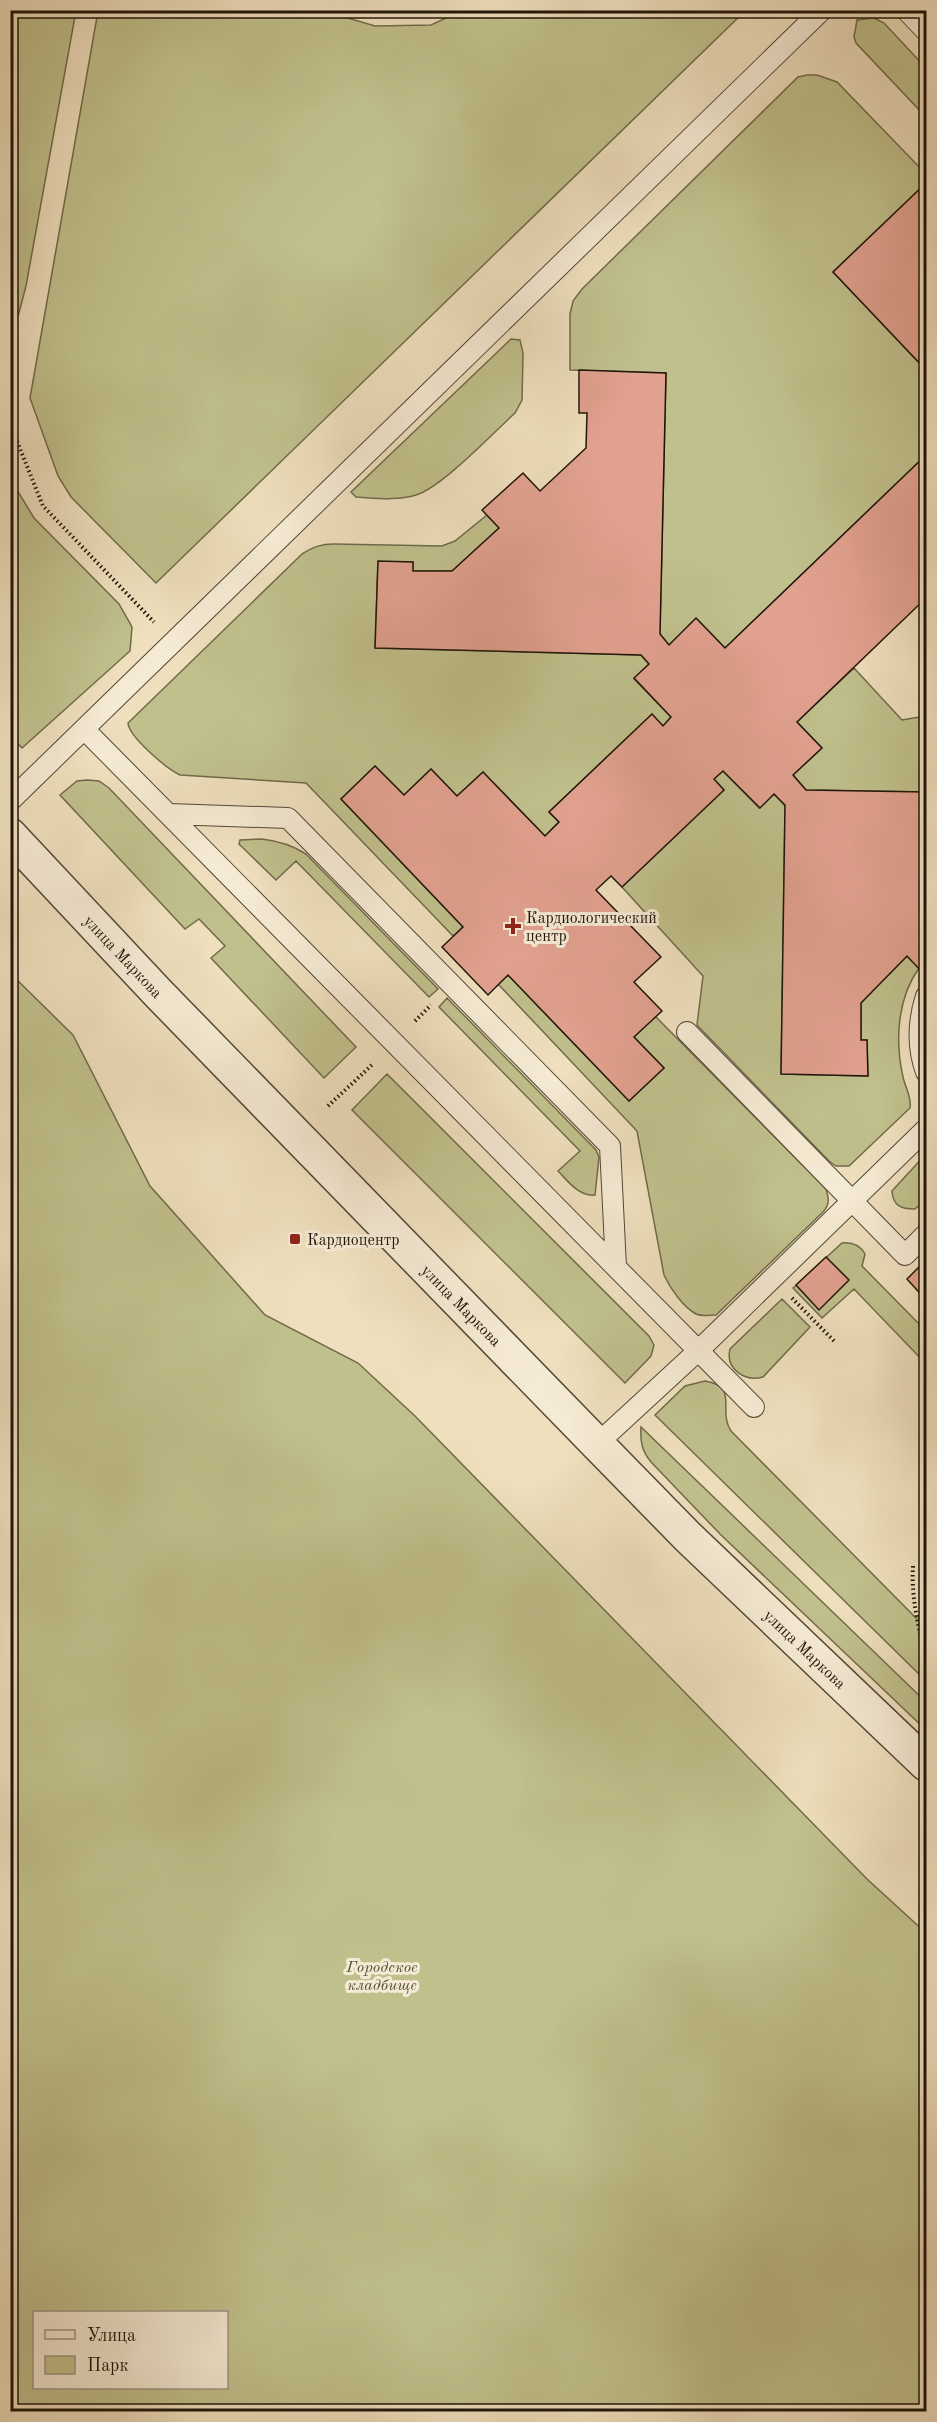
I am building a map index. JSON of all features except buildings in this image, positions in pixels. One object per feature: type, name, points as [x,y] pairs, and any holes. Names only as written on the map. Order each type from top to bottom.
[{"type":"street","name":"улица Маркова","points":[[10,835],[158,993],[688,1537],[927,1764]]},
{"type":"lane","points":[[10,801],[822,10]]},
{"type":"lane","points":[[906,10],[927,31]]},
{"type":"lane","points":[[85,730],[754,1407]]},
{"type":"lane","points":[[168,814],[288,818],[296,826],[610,1146],[616,1267]]},
{"type":"lane","points":[[927,996],[919,1028],[919,1042],[927,1072]]},
{"type":"lane","points":[[687,1032],[905,1255],[927,1234]]},
{"type":"lane","points":[[597,1444],[699,1350],[927,1129]]},
{"type":"path","points":[[10,420],[43,506],[173,643]]},
{"type":"path","points":[[418,1018],[434,1002]]},
{"type":"path","points":[[328,1106],[379,1057]]},
{"type":"path","points":[[787,1293],[834,1341]]},
{"type":"path","points":[[913,1566],[912,1587],[927,1656]]},
{"type":"green space","points":[[11,10],[76,11],[26,286],[11,343]]},
{"type":"green space","points":[[98,11],[324,11],[375,26],[431,25],[461,11],[745,11],[156,583],[71,497],[58,476],[30,398]]},
{"type":"green space","points":[[874,18],[884,23],[926,68],[926,117],[856,43],[854,37],[857,20]]},
{"type":"green space","points":[[817,75],[837,82],[926,174],[926,183],[833,272],[926,370],[926,455],[725,648],[697,619],[669,645],[660,634],[666,373],[570,370],[570,314],[573,301],[582,289],[798,77]]},
{"type":"green space","points":[[511,339],[520,340],[523,353],[522,400],[515,413],[453,471],[427,490],[401,498],[356,497],[351,492]]},
{"type":"green space","points":[[10,475],[34,518],[119,604],[132,627],[130,651],[22,748],[10,736]]},
{"type":"green space","points":[[487,515],[499,528],[452,571],[413,571],[413,562],[378,562],[375,648],[641,655],[649,664],[634,679],[671,717],[663,726],[652,714],[549,812],[559,822],[545,836],[483,772],[457,796],[431,769],[404,795],[375,766],[341,799],[463,927],[453,936],[306,783],[180,775],[158,760],[141,744],[128,723],[302,554],[317,546],[329,544],[442,546],[455,541]]},
{"type":"green space","points":[[854,668],[902,720],[926,716],[926,792],[806,790],[793,775],[822,748],[797,722]]},
{"type":"green space","points":[[723,771],[759,808],[774,794],[785,806],[781,1074],[868,1076],[867,1040],[861,1040],[861,1003],[907,956],[919,968],[906,993],[899,1035],[900,1063],[910,1108],[849,1166],[836,1166],[829,1161],[697,1025],[703,976],[622,887],[724,790],[714,779]]},
{"type":"green space","points":[[77,781],[99,781],[109,788],[356,1047],[324,1078],[211,958],[225,946],[199,919],[185,929],[60,795]]},
{"type":"green space","points":[[262,839],[285,844],[306,854],[438,989],[429,997],[296,861],[276,880],[239,844],[240,840]]},
{"type":"green space","name":"Городское кладбище","points":[[11,974],[73,1035],[150,1186],[265,1315],[358,1363],[415,1416],[867,1879],[926,1933],[926,2411],[11,2411]]},
{"type":"green space","points":[[508,975],[629,1101],[664,1068],[634,1037],[655,1016],[826,1189],[828,1201],[823,1212],[716,1315],[701,1315],[691,1311],[677,1297],[664,1275],[637,1131],[498,984]]},
{"type":"green space","points":[[447,998],[596,1150],[599,1157],[595,1195],[579,1191],[558,1171],[580,1151],[439,1007]]},
{"type":"green space","points":[[387,1074],[649,1336],[654,1345],[651,1356],[625,1383],[352,1110]]},
{"type":"green space","points":[[926,1154],[926,1199],[915,1209],[899,1206],[894,1200],[892,1191]]},
{"type":"green space","points":[[842,1243],[861,1248],[865,1254],[862,1266],[926,1331],[926,1364],[854,1289],[822,1318],[793,1288]]},
{"type":"green space","points":[[782,1299],[810,1327],[763,1377],[743,1376],[733,1368],[729,1356],[730,1349]]},
{"type":"green space","points":[[705,1381],[722,1388],[726,1400],[727,1423],[731,1431],[916,1618],[926,1609],[926,1681],[655,1415],[685,1386]]},
{"type":"green space","points":[[641,1427],[926,1702],[926,1730],[720,1534],[651,1462],[642,1446]]},
{"type":"place","name":"Кардиологический центр","points":[[513,926]]},
{"type":"place","name":"Кардиоцентр","points":[[295,1239]]}]
